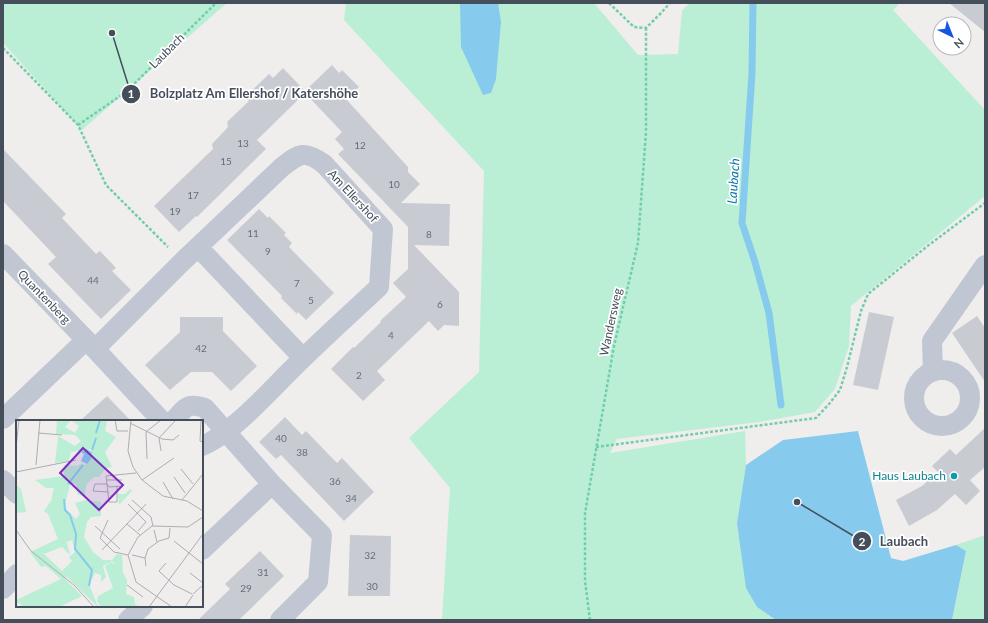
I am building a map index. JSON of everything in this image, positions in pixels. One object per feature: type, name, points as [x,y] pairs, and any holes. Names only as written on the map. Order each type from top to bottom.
[{"type":"street","name":"Am Ellershof","points":[[90,344],[182,262],[281,168],[295,157],[306,154],[315,158],[324,164],[383,229],[379,287],[226,431]]},
{"type":"street","points":[[198,247],[303,358]]},
{"type":"street","name":"Quantenberg","points":[[3,254],[161,420]]},
{"type":"street","points":[[933,372],[932,341],[985,265]]},
{"type":"street","points":[[3,419],[90,344]]},
{"type":"street","points":[[174,420],[188,407],[195,405],[205,408],[272,484],[322,536],[318,582],[280,620]]},
{"type":"street","points":[[203,446],[212,442],[226,431]]},
{"type":"street","points":[[3,480],[16,493]]},
{"type":"street","points":[[203,549],[272,484]]},
{"type":"street","points":[[3,589],[16,575]]},
{"type":"street","points":[[128,620],[141,607]]},
{"type":"path","name":"Laubach","points":[[78,125],[126,92],[216,3]]},
{"type":"path","points":[[609,3],[634,27],[646,28],[670,3]]},
{"type":"path","name":"Wandersweg","points":[[590,620],[585,581],[585,513],[614,346],[638,243],[646,132],[646,28]]},
{"type":"path","points":[[3,48],[78,125],[106,185],[182,262]]},
{"type":"path","points":[[596,447],[816,418],[840,390],[861,311],[868,294],[930,244],[985,203]]},
{"type":"green space","points":[[3,3],[227,3],[82,130],[3,43]]},
{"type":"green space","points":[[346,3],[594,3],[638,55],[678,54],[682,10],[690,3],[900,3],[893,10],[932,52],[932,56],[935,56],[985,110],[985,196],[851,306],[849,346],[835,389],[815,412],[759,422],[617,439],[610,453],[745,431],[746,465],[737,523],[757,607],[776,620],[442,620],[450,488],[409,438],[479,372],[484,171],[344,20]]},
{"type":"green space","points":[[985,535],[985,620],[952,620],[966,552],[956,545]]},
{"type":"water","points":[[460,3],[498,3],[501,22],[496,79],[491,93],[483,95],[461,47]]},
{"type":"water","points":[[858,431],[891,558],[903,561],[956,545],[966,551],[952,620],[776,620],[757,607],[746,588],[737,523],[746,465],[783,440]]},
{"type":"building","points":[[949,3],[985,3],[985,32],[972,22],[972,16],[965,16]]},
{"type":"building","points":[[332,65],[339,73],[342,70],[359,87],[346,99],[408,167],[408,172],[420,184],[401,203],[450,204],[449,246],[414,245],[459,292],[459,326],[444,325],[438,331],[429,321],[377,371],[385,380],[363,401],[331,369],[406,297],[393,283],[408,269],[408,227],[338,154],[344,149],[335,139],[342,132],[305,93],[257,140],[266,149],[197,217],[196,216],[179,232],[154,206],[213,149],[212,144],[228,127],[227,122],[249,101],[245,97],[269,74],[273,78],[283,68],[305,91]]},
{"type":"building","points":[[3,149],[66,214],[62,218],[96,254],[100,251],[116,268],[112,271],[131,290],[101,319],[48,264],[56,257],[3,201]]},
{"type":"building","points":[[259,209],[268,218],[269,216],[286,233],[284,235],[292,243],[289,247],[334,293],[306,320],[298,312],[297,314],[281,298],[282,296],[227,240]]},
{"type":"building","points":[[869,312],[894,317],[878,390],[853,385]]},
{"type":"building","points":[[977,316],[985,328],[985,382],[952,333]]},
{"type":"building","points":[[180,317],[223,317],[223,331],[257,366],[231,391],[212,372],[191,372],[170,390],[145,365],[180,332]]},
{"type":"building","points":[[107,396],[130,420],[81,420]]},
{"type":"building","points":[[285,417],[302,435],[306,431],[337,463],[342,458],[374,492],[344,521],[281,455],[276,459],[259,442]]},
{"type":"building","name":"Haus Laubach","points":[[985,428],[985,467],[970,480],[980,491],[966,505],[955,494],[937,510],[909,526],[896,500],[922,486],[938,472],[932,466],[950,449],[956,455]]},
{"type":"building","points":[[350,535],[391,536],[390,596],[348,596]]},
{"type":"building","points":[[260,551],[284,576],[239,620],[198,620],[230,589],[225,584]]},
{"type":"waterway","name":"Laubach","points":[[753,3],[752,73],[742,223],[755,262],[769,313],[781,405]]},
{"type":"place","name":"Bolzplatz Am Ellershof / Katershöhe","points":[[112,33]]},
{"type":"place","name":"Haus Laubach","points":[[954,476]]},
{"type":"place","name":"Laubach","points":[[797,502]]}]
